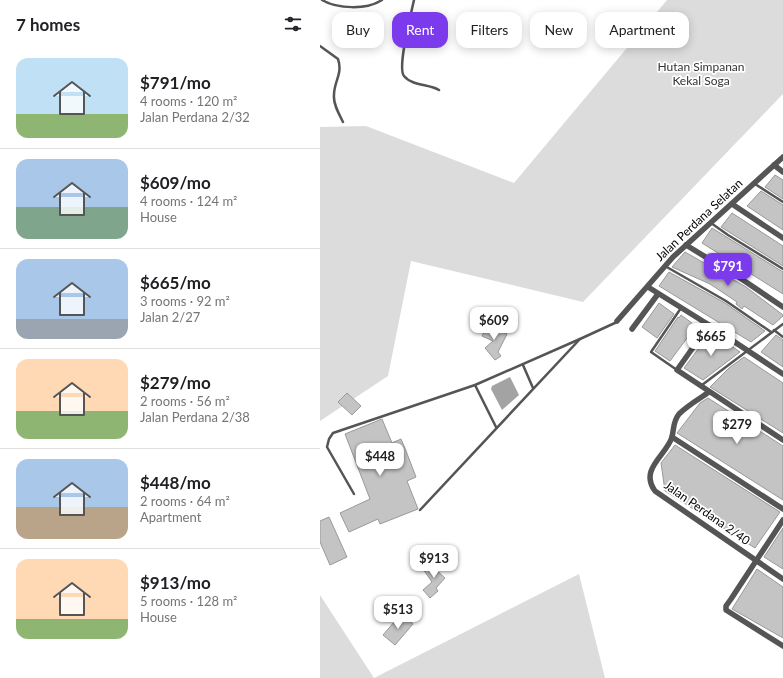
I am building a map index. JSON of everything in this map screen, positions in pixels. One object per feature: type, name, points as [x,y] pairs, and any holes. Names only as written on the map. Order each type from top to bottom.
[{"type":"street","name":"Jalan Perdana Selatan","points":[[617,321],[648,287],[664,266],[783,157]]},
{"type":"street","points":[[774,165],[783,172]]},
{"type":"street","points":[[732,204],[783,238]]},
{"type":"street","points":[[686,246],[740,278],[783,307]]},
{"type":"street","points":[[648,287],[783,374]]},
{"type":"street","points":[[632,329],[658,294]]},
{"type":"street","points":[[709,325],[677,370],[783,440]]},
{"type":"street","points":[[709,392],[678,415],[673,427],[672,437],[783,509]]},
{"type":"street","name":"Jalan Perdana 2/40","points":[[672,437],[655,462],[651,474],[650,484],[655,491],[756,561]]},
{"type":"street","points":[[783,520],[726,606],[726,610],[731,614],[783,646]]},
{"type":"street","points":[[756,561],[783,579]]},
{"type":"lane","points":[[322,0],[328,4],[340,7],[369,5],[382,0]]},
{"type":"lane","points":[[414,0],[407,39],[402,54],[401,69],[404,76],[411,81],[439,90]]},
{"type":"lane","points":[[320,46],[338,59],[340,66],[339,77],[334,87],[333,97],[343,122]]},
{"type":"lane","points":[[754,183],[783,202]]},
{"type":"lane","points":[[711,222],[728,235],[783,269]]},
{"type":"lane","points":[[664,266],[726,301],[783,337]]},
{"type":"lane","points":[[677,370],[651,352],[680,308]]},
{"type":"lane","points":[[354,494],[327,447],[329,439],[333,433],[475,385],[523,365],[617,321]]},
{"type":"lane","points":[[700,386],[783,324]]},
{"type":"lane","points":[[420,510],[496,427],[580,339]]},
{"type":"lane","points":[[523,365],[533,388]]},
{"type":"lane","points":[[475,385],[496,427]]},
{"type":"green space","name":"Hutan Simpanan Kekal Soga","points":[[667,0],[783,0],[783,94],[583,302],[411,261],[388,376],[320,421],[320,127],[366,126],[514,183],[627,48],[689,48],[689,12],[657,12]]},
{"type":"green space","points":[[579,574],[605,678],[374,678]]},
{"type":"green space","points":[[320,595],[374,678],[320,678]]},
{"type":"shaded area","points":[[510,377],[519,395],[502,410],[491,389],[492,386]]},
{"type":"building","points":[[775,175],[783,180],[783,199],[765,187]]},
{"type":"building","points":[[761,191],[783,205],[783,230],[747,206]]},
{"type":"building","points":[[732,213],[783,246],[783,266],[721,227]]},
{"type":"building","points":[[712,228],[783,272],[783,294],[702,243]]},
{"type":"building","points":[[685,252],[746,287],[783,316],[773,325],[744,306],[742,309],[736,304],[737,302],[710,284],[672,267]]},
{"type":"building","points":[[669,272],[725,303],[765,331],[751,342],[659,286]]},
{"type":"building","points":[[659,303],[674,314],[657,338],[642,327]]},
{"type":"building","points":[[681,315],[696,326],[670,361],[655,351],[678,317],[679,318]]},
{"type":"building","points":[[488,325],[507,334],[498,352],[501,356],[495,360],[485,348],[493,341],[482,336]]},
{"type":"building","points":[[711,332],[740,352],[703,380],[684,368]]},
{"type":"building","points":[[776,335],[783,340],[783,367],[761,352]]},
{"type":"building","points":[[744,357],[783,383],[783,433],[710,387],[729,368]]},
{"type":"building","points":[[347,393],[361,406],[352,415],[338,402]]},
{"type":"building","points":[[708,398],[783,446],[783,500],[677,433],[700,403]]},
{"type":"building","points":[[382,419],[392,443],[401,439],[406,451],[416,477],[407,481],[418,509],[380,524],[378,519],[349,532],[340,513],[370,499],[345,434]]},
{"type":"building","points":[[675,445],[780,512],[755,548],[665,491],[661,463]]},
{"type":"building","points":[[329,517],[347,557],[330,565],[320,542],[320,521]]},
{"type":"building","points":[[783,528],[783,569],[764,557]]},
{"type":"building","points":[[441,561],[444,566],[436,570],[445,578],[436,588],[438,591],[430,598],[423,590],[432,582],[423,569]]},
{"type":"building","points":[[757,569],[783,587],[783,638],[732,609]]},
{"type":"building","points":[[401,614],[413,624],[395,645],[383,635]]}]
